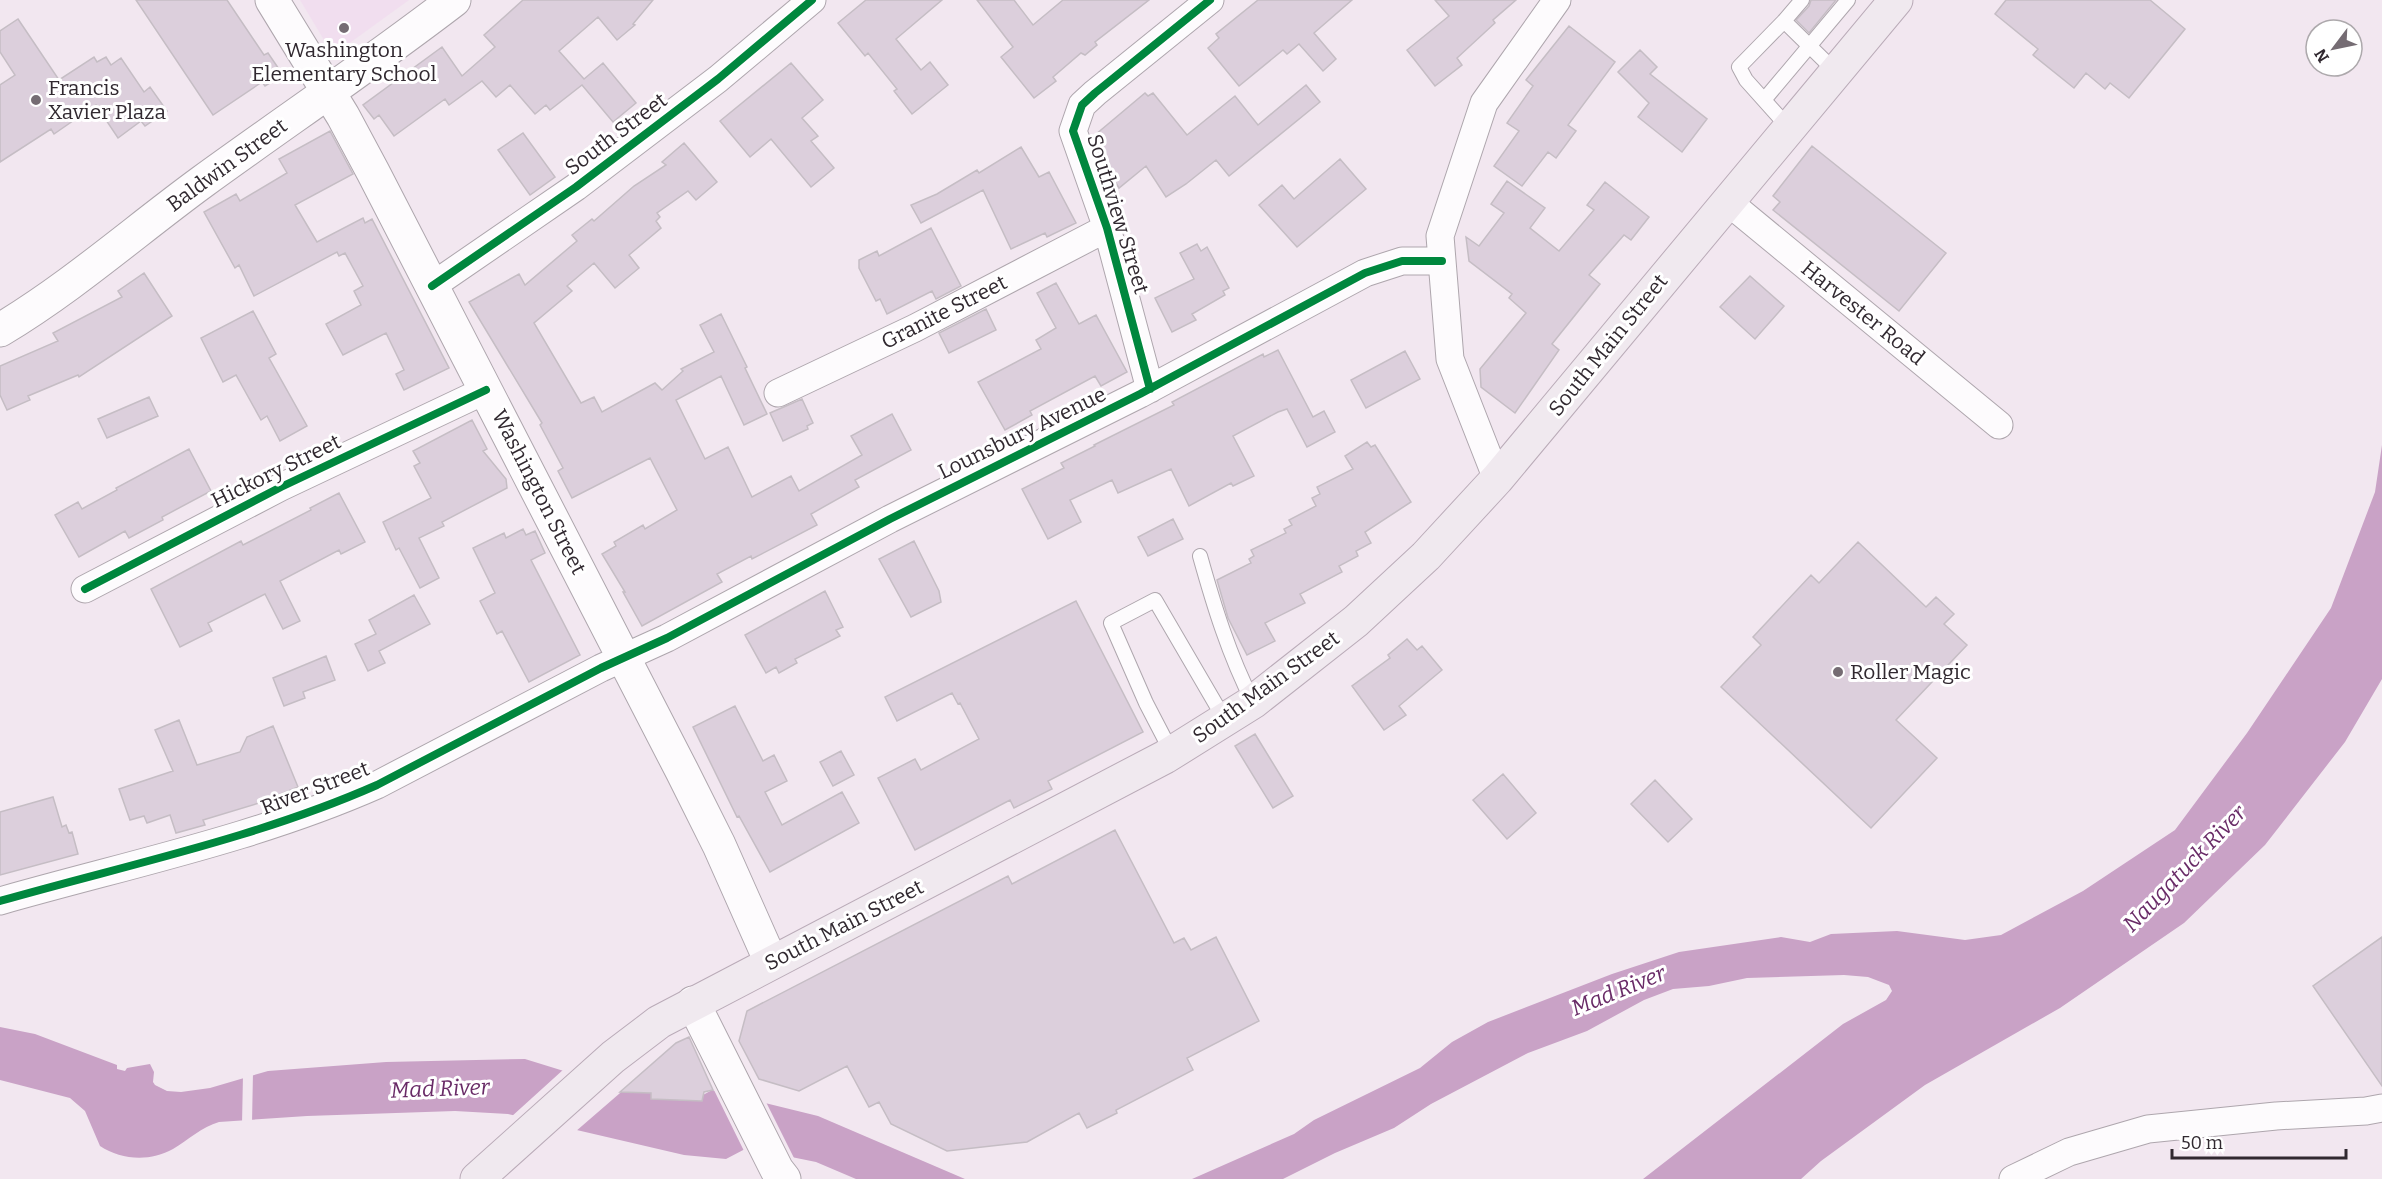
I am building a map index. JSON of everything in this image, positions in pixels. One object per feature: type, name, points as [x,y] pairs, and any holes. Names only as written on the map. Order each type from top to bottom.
[{"type":"main road","name":"Washington Street","points":[[272,0],[356,139],[719,845],[771,962]]},
{"type":"main road","name":"Baldwin Street","points":[[0,330],[66,286],[201,183],[329,93],[454,0]]},
{"type":"main road","name":"South Main Street","points":[[477,1179],[591,1076],[659,1022],[1172,753],[1253,702],[1313,656],[1391,590],[1497,479],[1789,128],[1887,3]]},
{"type":"main road","points":[[693,1003],[777,1169]]},
{"type":"street","name":"South Street","points":[[432,286],[576,187],[718,79],[812,0]]},
{"type":"street","name":"Southview Street","points":[[1150,389],[1107,228],[1073,131],[1082,105],[1210,0]]},
{"type":"street","points":[[1497,479],[1450,359],[1440,236],[1484,103],[1557,0]]},
{"type":"street","name":"Harvester Road","points":[[1727,201],[1999,425]]},
{"type":"street","name":"Granite Street","points":[[778,393],[915,328],[1107,228]]},
{"type":"street","name":"Lounsbury Avenue","points":[[624,658],[667,638],[890,519],[1150,389],[1372,271],[1402,261],[1442,261]]},
{"type":"street","name":"Hickory Street","points":[[85,589],[281,487],[486,390]]},
{"type":"street","name":"River Street","points":[[0,901],[248,832],[341,801],[377,785],[624,658]]},
{"type":"street","points":[[2013,1179],[2069,1152],[2148,1129],[2382,1108]]},
{"type":"lane","points":[[1789,128],[1746,80],[1739,67],[1802,0]]},
{"type":"lane","points":[[1764,100],[1848,0]]},
{"type":"lane","points":[[1784,21],[1835,71]]},
{"type":"lane","points":[[1200,556],[1220,624],[1240,677],[1253,702]]},
{"type":"lane","points":[[1172,753],[1146,703],[1111,623],[1155,600],[1226,720]]},
{"type":"shaded area","name":"Washington Elementary School","points":[[300,0],[409,0],[333,55]]},
{"type":"water","points":[[2382,445],[2382,679],[2345,742],[2265,845],[2184,923],[2060,1008],[1925,1085],[1821,1161],[1801,1179],[1643,1179],[1843,1024],[1886,1000],[1892,991],[1889,985],[1868,977],[1844,975],[1747,978],[1709,986],[1673,989],[1644,1000],[1587,1031],[1528,1053],[1431,1104],[1394,1128],[1335,1153],[1283,1179],[1192,1179],[1294,1134],[1314,1120],[1420,1068],[1452,1042],[1488,1022],[1612,974],[1679,952],[1781,937],[1810,942],[1831,934],[1897,931],[1965,940],[2001,935],[2083,891],[2175,830],[2247,733],[2331,608],[2375,492]]},
{"type":"water","name":"Mad River","points":[[0,1027],[35,1034],[117,1065],[117,1069],[125,1071],[127,1068],[150,1064],[154,1072],[155,1085],[167,1091],[181,1092],[210,1088],[268,1071],[386,1062],[525,1059],[635,1093],[651,1093],[652,1099],[702,1101],[703,1095],[712,1090],[818,1116],[965,1179],[856,1179],[816,1162],[747,1148],[726,1159],[684,1155],[508,1114],[455,1111],[307,1116],[219,1122],[201,1130],[164,1153],[136,1158],[126,1157],[100,1146],[85,1111],[70,1098],[0,1080]]},
{"type":"pier","points":[[564,1069],[627,1087],[575,1132],[511,1117]]},
{"type":"pier","points":[[253,1072],[252,1123],[242,1124],[243,1075]]},
{"type":"pier","points":[[713,1088],[765,1100],[795,1160],[752,1151],[745,1153]]},
{"type":"building","points":[[136,0],[227,0],[264,55],[268,53],[283,75],[265,86],[262,82],[213,115]]},
{"type":"building","points":[[523,0],[653,0],[633,24],[635,25],[617,40],[598,17],[559,51],[584,79],[603,63],[636,103],[613,122],[582,85],[550,110],[546,105],[535,114],[510,85],[496,97],[482,81],[449,105],[445,99],[394,136],[379,115],[374,119],[363,105],[442,47],[462,76],[495,47],[484,35]]},
{"type":"building","points":[[866,0],[942,0],[896,39],[921,70],[930,62],[948,85],[912,114],[894,91],[897,89],[868,53],[865,56],[838,23]]},
{"type":"building","points":[[977,0],[1014,0],[1033,25],[1063,0],[1149,0],[1095,42],[1097,45],[1085,55],[1081,53],[1053,77],[1056,81],[1034,98],[1001,57],[1013,47]]},
{"type":"building","points":[[1258,0],[1352,0],[1314,33],[1336,59],[1323,71],[1299,44],[1287,54],[1283,50],[1239,86],[1208,48],[1219,38],[1216,34]]},
{"type":"building","points":[[1435,0],[1516,0],[1493,20],[1495,23],[1457,58],[1462,65],[1435,86],[1407,50],[1449,16]]},
{"type":"building","points":[[1811,0],[1836,0],[1809,33],[1796,20],[1809,6]]},
{"type":"building","points":[[2006,0],[2150,0],[2185,29],[2129,98],[2110,83],[2105,89],[2086,73],[2074,88],[2033,55],[2038,49],[1995,14]]},
{"type":"building","points":[[18,19],[59,80],[94,57],[97,62],[106,57],[111,65],[121,58],[144,92],[150,87],[167,111],[145,126],[141,121],[118,138],[96,105],[54,134],[51,129],[0,162],[0,85],[15,75],[0,52],[0,31]]},
{"type":"building","points":[[1569,26],[1615,62],[1568,125],[1576,131],[1556,158],[1548,152],[1522,186],[1494,166],[1519,131],[1507,123],[1533,86],[1526,80]]},
{"type":"building","points":[[1640,50],[1657,67],[1650,74],[1707,119],[1682,152],[1638,117],[1649,103],[1618,72]]},
{"type":"building","points":[[791,63],[823,100],[802,118],[818,136],[811,141],[834,168],[811,187],[771,139],[750,157],[720,121]]},
{"type":"building","points":[[1306,85],[1320,102],[1229,176],[1216,160],[1166,197],[1146,166],[1119,188],[1101,158],[1095,135],[1145,93],[1148,96],[1153,93],[1187,135],[1235,96],[1258,125]]},
{"type":"building","points":[[330,131],[353,174],[295,205],[317,242],[363,218],[365,223],[372,219],[449,368],[404,390],[396,374],[404,370],[386,333],[343,355],[326,324],[361,305],[354,291],[363,286],[345,253],[339,256],[337,252],[254,296],[239,265],[235,268],[204,212],[236,194],[240,201],[287,173],[279,159]]},
{"type":"building","points":[[523,133],[555,177],[530,195],[498,150]]},
{"type":"building","points":[[684,143],[717,182],[696,200],[688,191],[657,213],[660,217],[656,221],[661,228],[629,255],[639,268],[615,288],[594,263],[567,286],[572,291],[534,323],[581,403],[594,397],[602,412],[655,383],[662,390],[683,371],[681,369],[714,352],[700,325],[721,314],[767,414],[744,425],[721,376],[676,400],[705,459],[728,447],[752,497],[791,476],[799,491],[862,455],[851,436],[892,414],[911,450],[855,480],[859,487],[811,514],[817,525],[752,559],[751,556],[717,574],[722,582],[642,626],[602,554],[616,546],[614,542],[643,525],[645,529],[677,510],[650,458],[572,498],[558,471],[563,468],[540,425],[542,423],[469,302],[519,274],[525,285],[577,241],[572,235],[592,219],[594,221],[634,186],[666,165],[662,162]]},
{"type":"building","points":[[1812,146],[1946,253],[1899,311],[1773,210],[1780,202],[1773,196]]},
{"type":"building","points":[[1021,147],[1039,177],[1049,172],[1076,223],[1047,237],[1045,233],[1011,249],[983,190],[921,223],[911,205],[937,194],[977,170],[979,173]]},
{"type":"building","points":[[1340,159],[1366,189],[1297,247],[1259,205],[1282,185],[1294,199]]},
{"type":"building","points":[[1507,181],[1545,208],[1530,228],[1559,251],[1594,210],[1587,205],[1605,182],[1649,217],[1631,240],[1624,235],[1589,275],[1600,284],[1552,344],[1559,350],[1515,413],[1481,387],[1480,369],[1526,313],[1509,298],[1512,294],[1469,261],[1466,237],[1479,246],[1504,213],[1491,204]]},
{"type":"building","points":[[931,228],[961,286],[936,299],[932,291],[887,314],[880,299],[876,301],[859,268],[859,260],[877,251],[879,256]]},
{"type":"building","points":[[1197,244],[1201,251],[1207,247],[1229,288],[1223,291],[1225,295],[1192,314],[1196,320],[1172,332],[1155,298],[1194,279],[1180,253]]},
{"type":"building","points":[[144,273],[172,316],[79,377],[78,375],[28,396],[30,400],[7,410],[0,395],[0,366],[58,341],[53,333],[122,297],[118,291]]},
{"type":"building","points":[[1750,276],[1784,306],[1755,339],[1720,307]]},
{"type":"building","points":[[1056,283],[1079,324],[1096,315],[1127,372],[1101,386],[1095,376],[1030,411],[1032,415],[1005,430],[978,382],[1041,349],[1036,340],[1056,328],[1037,293]]},
{"type":"building","points":[[986,309],[996,330],[949,353],[939,333]]},
{"type":"building","points":[[253,311],[276,354],[269,358],[307,426],[280,441],[267,416],[261,420],[236,375],[223,382],[201,338]]},
{"type":"building","points":[[1278,350],[1313,417],[1324,411],[1335,432],[1307,447],[1287,409],[1278,412],[1233,436],[1254,476],[1233,486],[1231,483],[1189,506],[1171,469],[1118,493],[1112,480],[1070,500],[1081,522],[1048,539],[1022,489],[1064,468],[1061,463],[1174,405],[1172,402],[1263,354],[1264,357]]},
{"type":"building","points":[[1405,351],[1420,379],[1366,408],[1351,380]]},
{"type":"building","points":[[149,397],[158,416],[107,438],[98,419]]},
{"type":"building","points":[[802,399],[813,423],[807,426],[808,429],[783,441],[770,413]]},
{"type":"building","points":[[472,420],[487,449],[483,451],[506,479],[507,488],[442,522],[444,526],[419,538],[439,578],[420,588],[399,548],[396,550],[383,522],[431,498],[414,466],[420,463],[413,451]]},
{"type":"building","points":[[1367,442],[1371,447],[1375,445],[1411,502],[1365,532],[1371,543],[1356,551],[1358,556],[1339,566],[1342,572],[1300,594],[1305,603],[1265,623],[1275,641],[1247,655],[1228,618],[1217,580],[1251,563],[1249,559],[1254,556],[1251,550],[1286,533],[1284,529],[1292,525],[1289,520],[1316,506],[1312,498],[1320,494],[1317,487],[1353,469],[1345,456]]},
{"type":"building","points":[[189,449],[211,491],[162,517],[163,520],[129,538],[125,531],[79,557],[55,515],[78,502],[82,509]]},
{"type":"building","points":[[339,493],[365,542],[341,554],[339,550],[280,581],[300,621],[283,629],[265,594],[208,623],[212,631],[180,647],[151,589],[241,541],[243,545]]},
{"type":"building","points":[[1173,519],[1183,539],[1148,556],[1138,537]]},
{"type":"building","points":[[523,529],[526,535],[535,531],[545,553],[531,560],[580,655],[529,682],[502,631],[497,634],[480,601],[495,593],[473,548],[504,533],[506,538]]},
{"type":"building","points":[[914,541],[939,591],[941,602],[911,617],[879,559]]},
{"type":"building","name":"Roller Magic","points":[[1858,542],[1926,607],[1936,597],[1954,614],[1944,624],[1967,645],[1896,720],[1937,758],[1871,828],[1721,687],[1761,645],[1753,637],[1811,575],[1819,583]]},
{"type":"building","points":[[825,591],[843,627],[836,630],[840,636],[795,659],[797,663],[779,673],[776,667],[766,673],[745,635]]},
{"type":"building","points":[[414,595],[430,624],[379,651],[385,663],[368,671],[355,644],[376,634],[369,620]]},
{"type":"building","points":[[1076,601],[1143,732],[1048,781],[1052,789],[1014,808],[1010,800],[915,850],[878,778],[915,759],[921,770],[979,739],[960,703],[958,704],[952,693],[897,721],[885,697]]},
{"type":"building","points":[[1407,639],[1417,650],[1422,646],[1442,670],[1399,706],[1406,715],[1384,730],[1352,686],[1390,658],[1388,655]]},
{"type":"building","points":[[326,656],[335,680],[303,692],[305,698],[284,706],[273,678]]},
{"type":"building","points":[[735,706],[763,761],[774,755],[787,781],[765,792],[782,825],[842,792],[859,823],[770,872],[739,816],[737,817],[693,727]]},
{"type":"building","points":[[179,720],[197,765],[240,752],[247,737],[273,726],[298,787],[259,803],[203,820],[205,825],[176,833],[170,815],[147,823],[144,816],[130,820],[119,789],[173,771],[155,730]]},
{"type":"building","points":[[1255,734],[1293,796],[1273,808],[1235,746]]},
{"type":"building","points":[[841,751],[854,775],[833,786],[820,762]]},
{"type":"building","points":[[1503,774],[1536,813],[1507,839],[1473,800]]},
{"type":"building","points":[[1655,780],[1692,819],[1668,842],[1631,804]]},
{"type":"building","points":[[53,797],[62,827],[66,825],[69,833],[72,832],[78,854],[0,875],[0,812]]},
{"type":"building","points":[[1115,830],[1174,943],[1184,938],[1191,950],[1216,937],[1259,1021],[1187,1058],[1193,1070],[1116,1110],[1117,1113],[1087,1128],[1079,1113],[1027,1142],[947,1151],[891,1124],[879,1102],[869,1107],[847,1066],[799,1091],[759,1079],[739,1041],[747,1011],[1008,876],[1012,884]]},
{"type":"building","points":[[2382,937],[2382,1086],[2313,986]]},
{"type":"building","points":[[689,1037],[713,1090],[704,1092],[702,1101],[651,1099],[651,1093],[620,1092],[676,1043]]},
{"type":"cycle path","points":[[432,286],[576,187],[718,79],[812,0]]},
{"type":"cycle path","points":[[1150,389],[1107,228],[1073,131],[1082,105],[1210,0]]},
{"type":"cycle path","points":[[0,901],[238,836],[332,804],[377,785],[601,668],[667,638],[890,519],[1140,394],[1365,273],[1402,261],[1442,261]]},
{"type":"cycle path","points":[[85,589],[281,487],[486,390]]},
{"type":"place","name":"Washington Elementary School","points":[[344,28]]},
{"type":"place","name":"Francis Xavier Plaza","points":[[36,100]]},
{"type":"place","name":"Roller Magic","points":[[1838,672]]},
{"type":"water label","name":"Naugatuck River","points":[[2184,868]]}]
